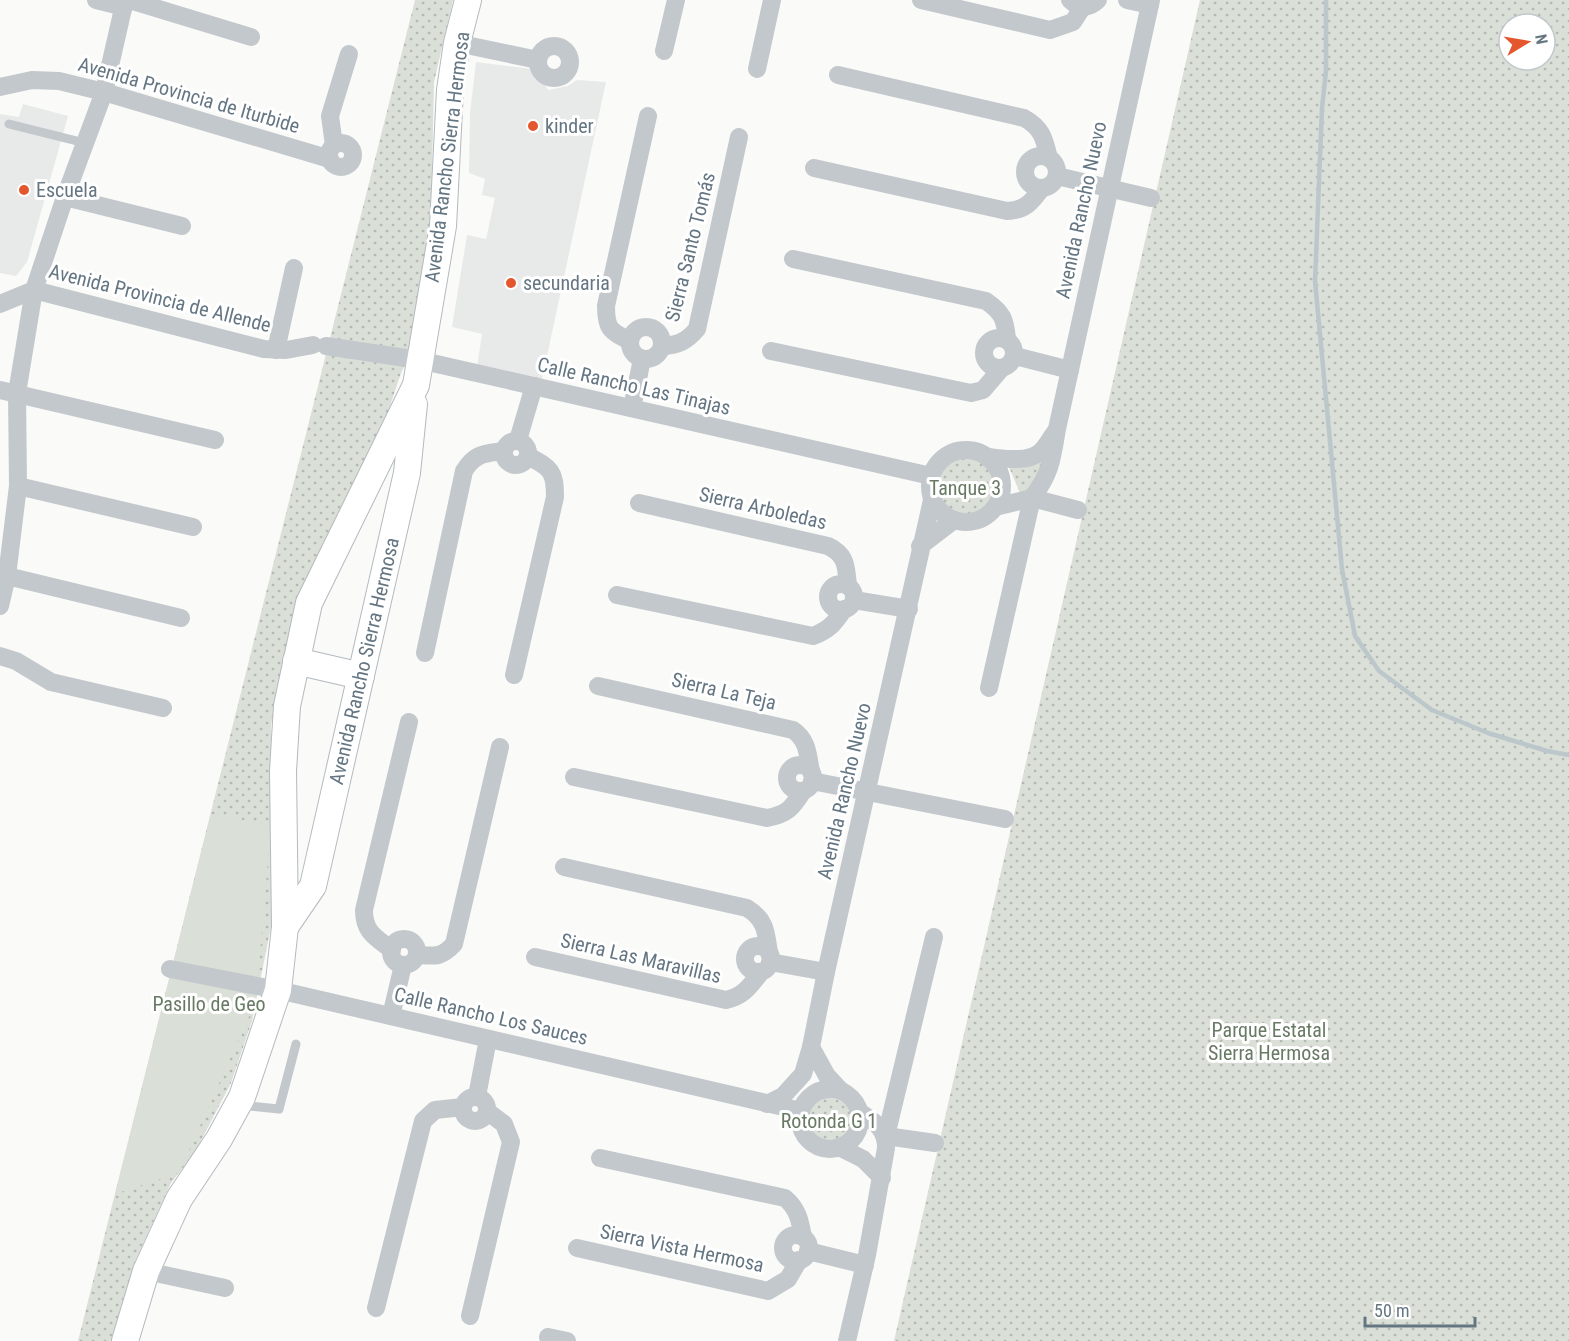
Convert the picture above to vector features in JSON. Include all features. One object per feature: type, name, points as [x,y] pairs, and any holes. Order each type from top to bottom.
[{"type":"street","points":[[96,0],[126,2],[251,37]]},
{"type":"street","name":"Avenida Rancho Sierra Hermosa","points":[[285,927],[313,886],[407,473],[419,360],[442,226],[450,90],[457,43],[468,0]]},
{"type":"street","points":[[664,51],[676,0]]},
{"type":"street","points":[[757,69],[772,0]]},
{"type":"street","points":[[921,0],[1050,30],[1073,22],[1083,3]]},
{"type":"street","points":[[1127,0],[1150,3]]},
{"type":"street","points":[[0,606],[18,486],[9,391],[34,290],[104,92],[126,2]]},
{"type":"street","name":"Avenida Rancho Nuevo","points":[[989,688],[1032,498],[1044,482],[1051,464],[1150,3]]},
{"type":"street","points":[[457,43],[538,60]]},
{"type":"street","name":"Avenida Provincia de Iturbide","points":[[0,87],[32,80],[59,81],[332,152],[330,116],[349,54]]},
{"type":"street","points":[[838,75],[1024,117],[1036,125],[1044,138],[1049,158],[1056,169],[1054,182],[1048,187],[1041,189],[1034,187],[1025,176],[1025,168],[1035,157],[1049,158]]},
{"type":"street","points":[[632,408],[642,359],[632,352],[630,341],[613,333],[606,323],[606,306],[648,116]]},
{"type":"street","name":"Sierra Santo Tomás","points":[[662,346],[675,345],[688,340],[697,329],[740,137]]},
{"type":"street","points":[[814,168],[1007,211],[1020,210],[1031,203],[1041,189]]},
{"type":"street","points":[[1056,176],[1151,198]]},
{"type":"street","points":[[65,197],[182,226]]},
{"type":"street","points":[[771,351],[971,393],[983,390],[1001,369],[1010,365],[1011,348],[1006,324],[999,310],[986,301],[793,259]]},
{"type":"street","points":[[276,350],[294,268]]},
{"type":"street","name":"Avenida Provincia de Allende","points":[[0,304],[34,290],[264,349],[276,350],[319,345]]},
{"type":"street","name":"Sierra Santo Tomás","points":[[630,341],[633,333],[640,328],[648,327],[656,331],[661,338],[662,346],[658,354],[650,359],[642,359]]},
{"type":"street","points":[[1001,369],[992,367],[986,362],[984,354],[985,345],[991,339],[1000,337],[1011,348],[1070,370]]},
{"type":"street","name":"Calle Rancho Las Tinajas","points":[[319,345],[419,360],[931,476]]},
{"type":"street","name":"Avenida Rancho Sierra Hermosa","points":[[125,1341],[146,1271],[179,1199],[219,1139],[238,1104],[278,990],[285,927],[283,771],[287,706],[309,603],[416,385]]},
{"type":"street","points":[[510,446],[534,386]]},
{"type":"street","points":[[9,391],[215,440]]},
{"type":"street","points":[[987,457],[996,467],[1001,480],[1001,494],[995,507],[984,517],[969,522],[954,520],[941,512],[932,500],[931,476],[937,464],[947,454],[960,450],[974,451],[987,457],[1026,458],[1039,453],[1057,429]]},
{"type":"street","points":[[425,653],[464,471],[471,460],[480,454],[524,443],[528,449],[528,456],[549,467],[555,479],[555,497],[514,675]]},
{"type":"street","points":[[18,486],[193,527]]},
{"type":"street","points":[[995,507],[1032,498],[1078,510]]},
{"type":"street","name":"Avenida Rancho Nuevo","points":[[803,1074],[811,1047],[825,972],[932,500]]},
{"type":"street","name":"Sierra Arboledas","points":[[639,503],[828,546],[839,551],[845,563],[849,598]]},
{"type":"street","points":[[920,546],[954,520]]},
{"type":"street","points":[[5,568],[181,618]]},
{"type":"street","points":[[617,595],[813,636],[825,632],[833,625],[849,598],[909,609]]},
{"type":"street","points":[[0,656],[16,661],[51,682],[163,708]]},
{"type":"street","points":[[296,661],[361,676]]},
{"type":"street","name":"Sierra La Teja","points":[[598,686],[793,730],[801,735],[807,749],[809,781]]},
{"type":"street","points":[[391,1016],[416,946],[406,940],[398,941],[392,950],[371,934],[364,922],[364,910],[409,722]]},
{"type":"street","points":[[410,960],[438,956],[454,944],[500,747]]},
{"type":"street","points":[[574,777],[766,818],[779,816],[790,810],[809,781],[1005,819]]},
{"type":"street","points":[[564,867],[747,908],[759,915],[765,929],[767,962],[825,972]]},
{"type":"street","points":[[847,1341],[882,1178],[886,1136],[934,937]]},
{"type":"street","name":"Sierra Las Maravillas","points":[[536,957],[726,1000],[746,992],[767,962]]},
{"type":"street","name":"Calle Rancho Los Sauces","points":[[170,969],[278,990],[767,1104],[804,1105]]},
{"type":"street","points":[[470,1101],[488,1038]]},
{"type":"street","points":[[803,1074],[804,1105],[800,1121],[803,1132],[809,1140],[828,1149],[848,1142],[856,1133],[859,1123],[858,1111],[852,1099],[827,1076],[811,1047]]},
{"type":"street","points":[[767,1104],[783,1096],[803,1074]]},
{"type":"street","points":[[804,1105],[817,1092],[829,1089],[841,1091]]},
{"type":"street","points":[[376,1308],[423,1121],[435,1110],[483,1099],[487,1104],[488,1112],[504,1124],[511,1142],[470,1316]]},
{"type":"street","points":[[858,1111],[876,1124],[886,1136],[935,1143]]},
{"type":"street","points":[[838,1147],[863,1159],[882,1178]]},
{"type":"street","points":[[600,1158],[785,1198],[794,1205],[799,1216],[803,1249],[865,1265]]},
{"type":"street","name":"Sierra Vista Hermosa","points":[[577,1248],[768,1291],[788,1279],[803,1249]]},
{"type":"street","points":[[146,1271],[225,1288]]},
{"type":"street","points":[[548,1337],[567,1341]]},
{"type":"lane","points":[[9,124],[85,143]]},
{"type":"lane","points":[[238,1104],[279,1109],[296,1044]]},
{"type":"shaded area","name":"secundaria","points":[[476,62],[532,69],[548,90],[568,86],[577,80],[606,82],[542,379],[477,367],[482,334],[452,327],[467,235],[486,239],[495,198],[482,195],[485,179],[469,173],[470,113]]},
{"type":"shaded area","name":"Escuela","points":[[23,104],[68,116],[27,262],[16,276],[0,273],[0,114],[19,117]]},
{"type":"green space","name":"Pasillo de Geo","points":[[415,0],[453,0],[434,82],[431,215],[426,272],[413,349],[401,373],[386,418],[364,466],[340,509],[296,609],[271,725],[273,917],[252,1021],[231,1083],[195,1152],[171,1183],[136,1259],[115,1327],[113,1341],[78,1341]]},
{"type":"green space","name":"Parque Estatal Sierra Hermosa","points":[[1200,0],[1569,0],[1569,1341],[894,1341]]},
{"type":"green space","points":[[1051,444],[1041,480],[1026,494],[1020,493],[1009,467]]},
{"type":"green space","name":"Tanque 3","points":[[965,457],[977,459],[987,466],[994,476],[996,488],[994,500],[987,510],[977,517],[965,519],[953,517],[943,510],[936,500],[934,488],[936,476],[943,466],[953,459]]},
{"type":"green space","points":[[211,814],[271,825],[256,1001],[179,1173],[115,1194]]},
{"type":"green space","name":"Rotonda G 1","points":[[829,1098],[845,1105],[852,1121],[845,1137],[829,1144],[813,1137],[806,1121],[813,1105]]},
{"type":"waterway","points":[[1326,0],[1326,71],[1322,108],[1315,281],[1342,569],[1355,636],[1379,671],[1432,710],[1488,733],[1547,751],[1569,755]]},
{"type":"place","name":"kinder","points":[[533,126]]},
{"type":"place","name":"Escuela","points":[[24,190]]},
{"type":"place","name":"secundaria","points":[[511,283]]}]
